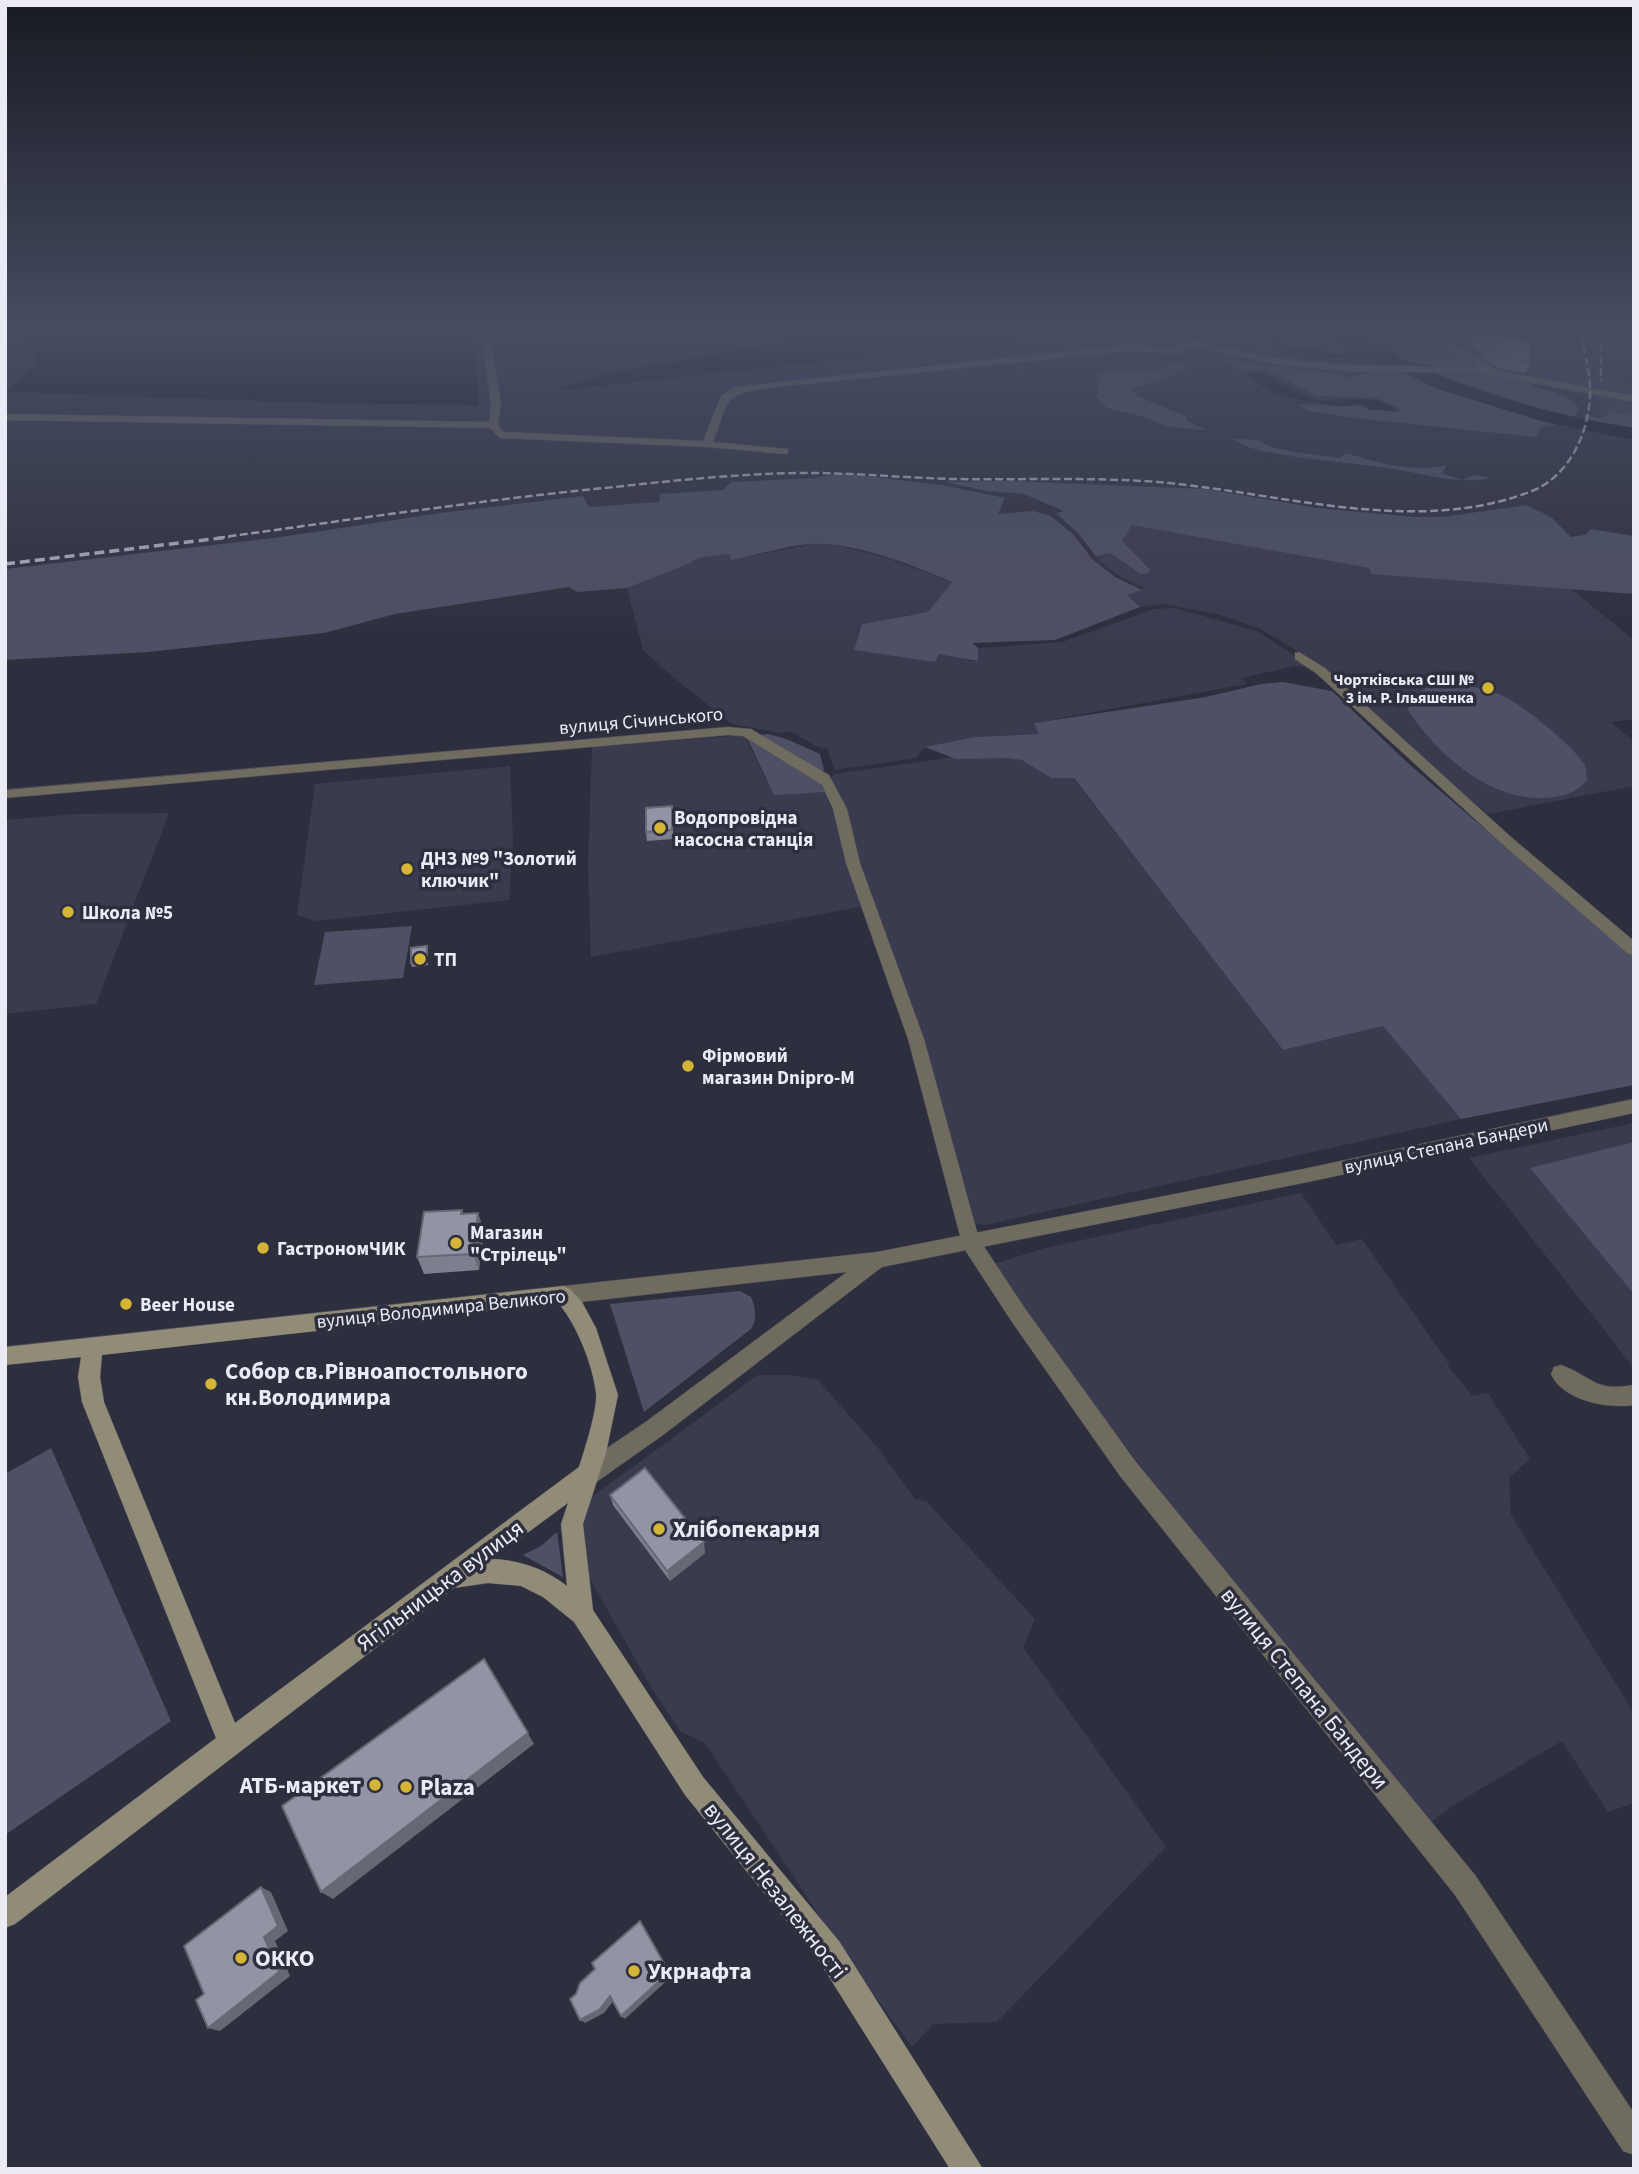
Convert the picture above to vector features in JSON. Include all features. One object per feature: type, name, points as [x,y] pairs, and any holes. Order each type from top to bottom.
[{"type":"main road","name":"вулиця Володимира Великого","points":[[5,1356],[563,1295]]},
{"type":"main road","name":"вулиця Незалежності","points":[[563,1295],[575,1308],[589,1334],[605,1383],[604,1416],[572,1524],[582,1614]]},
{"type":"main road","points":[[92,1346],[89,1377],[93,1402],[232,1744]]},
{"type":"main road","name":"Ягільницька вулиця","points":[[5,1914],[587,1475]]},
{"type":"main road","name":"вулиця Незалежності","points":[[449,1577],[479,1570],[509,1571],[537,1579],[561,1594],[582,1614],[694,1786],[829,1951],[968,2169]]},
{"type":"street","points":[[500,434],[707,444],[785,451]]},
{"type":"street","points":[[707,444],[711,434]]},
{"type":"street","points":[[1299,656],[1321,671],[1506,840],[1634,950]]},
{"type":"street","name":"вулиця Січинського","points":[[5,794],[710,732],[746,732],[824,778],[840,809],[853,863],[916,1039],[970,1241]]},
{"type":"street","name":"вулиця Степана Бандери","points":[[877,1260],[1634,1106]]},
{"type":"street","name":"вулиця Степана Бандери","points":[[970,1241],[1019,1316],[1128,1469],[1465,1885],[1634,2140]]},
{"type":"street","name":"вулиця Володимира Великого","points":[[563,1295],[877,1260]]},
{"type":"street","name":"Ягільницька вулиця","points":[[587,1475],[655,1428],[877,1260]]},
{"type":"street","points":[[1561,1374],[1588,1392],[1605,1399],[1634,1395]]},
{"type":"shaded area","points":[[1511,434],[1537,434],[1535,437]]},
{"type":"shaded area","points":[[1607,434],[1634,434],[1634,440]]},
{"type":"shaded area","points":[[1233,439],[1259,440],[1284,450],[1340,458],[1346,453],[1409,467],[1447,465],[1442,473],[1461,480],[1295,457],[1254,449]]},
{"type":"shaded area","points":[[842,473],[941,485],[1005,498],[998,514],[1033,511],[1051,516],[1074,535],[1092,559],[1115,577],[1142,590],[1127,595],[1140,607],[1055,640],[972,643],[978,648],[978,661],[939,654],[935,662],[854,650],[862,624],[928,612],[952,582],[878,554],[838,545],[818,544],[791,546],[731,560],[729,554],[698,558],[627,588],[577,592],[569,587],[395,614],[324,633],[148,652],[5,660],[5,569],[281,537],[441,513],[583,496],[589,507],[659,502],[660,494],[723,490],[731,482],[815,478]]},
{"type":"shaded area","points":[[1474,475],[1491,478],[1477,480],[1462,480]]},
{"type":"shaded area","points":[[1009,481],[1206,489],[1316,508],[1415,517],[1442,517],[1527,505],[1551,517],[1571,537],[1585,535],[1591,529],[1634,536],[1634,594],[1371,574],[1369,568],[1132,525],[1122,541],[1150,569],[1149,573],[1141,574],[1110,553],[1096,557],[1079,534],[1056,513],[1064,511],[1024,494],[987,491],[945,482]]},
{"type":"shaded area","name":"Чортківська СШІ № 3 ім. Р. Ільяшенка","points":[[1132,525],[1370,568],[1570,588],[1634,640],[1634,719],[1611,722],[1634,742],[1634,786],[1488,814],[1426,763],[1310,658],[1258,628],[1217,614],[1162,604],[1140,607],[1126,595],[1144,588],[1119,576],[1096,558],[1110,553],[1141,574],[1150,568],[1122,541]]},
{"type":"shaded area","points":[[814,544],[833,545],[883,557],[952,582],[928,612],[862,624],[938,654],[978,661],[978,648],[1062,642],[1154,609],[1174,608],[1257,631],[1313,668],[1295,666],[1241,678],[1247,684],[1034,723],[1040,734],[974,737],[925,747],[916,758],[835,770],[827,749],[816,746],[790,731],[782,733],[732,724],[672,676],[643,650],[627,588],[698,558],[729,554],[732,560]]},
{"type":"shaded area","points":[[1283,682],[1332,691],[1410,765],[1634,956],[1634,1085],[1461,1119],[1383,1026],[1283,1050],[1074,778],[1051,778],[1022,760],[956,759],[925,747],[974,737],[1039,734],[1034,723],[1206,697],[1261,684]]},
{"type":"shaded area","points":[[1449,684],[1490,691],[1523,708],[1578,756],[1585,766],[1587,780],[1578,789],[1563,796],[1523,797],[1484,783],[1466,771],[1434,743],[1408,710],[1411,697],[1426,688]]},
{"type":"shaded area","points":[[767,734],[820,754],[824,770],[820,772],[759,735]]},
{"type":"shaded area","points":[[744,735],[769,786],[825,792],[839,828],[843,854],[862,900],[860,907],[591,957],[588,866],[592,747]]},
{"type":"shaded area","points":[[747,738],[802,766],[820,782],[825,792],[774,795]]},
{"type":"shaded area","points":[[1047,744],[1283,1050],[1383,1026],[1461,1119],[985,1225],[976,1224],[891,950],[831,778],[834,774]]},
{"type":"shaded area","name":"ДНЗ №9 \"Золотий ключик\"","points":[[510,766],[513,838],[509,900],[316,921],[297,915],[315,784]]},
{"type":"shaded area","name":"Школа №5","points":[[169,813],[96,1004],[5,1014],[5,820],[75,814]]},
{"type":"shaded area","points":[[412,926],[403,978],[314,985],[325,932]]},
{"type":"shaded area","points":[[1634,1123],[1634,1368],[1469,1158]]},
{"type":"shaded area","points":[[1634,1142],[1634,1294],[1530,1168]]},
{"type":"shaded area","points":[[1301,1193],[1336,1245],[1362,1239],[1448,1366],[1472,1396],[1488,1393],[1530,1459],[1509,1478],[1511,1515],[1634,1713],[1634,1803],[1608,1812],[1562,1741],[1460,1801],[1427,1825],[1189,1529],[1047,1344],[994,1264],[1045,1248]]},
{"type":"shaded area","points":[[740,1291],[751,1297],[754,1305],[755,1317],[751,1329],[644,1412],[610,1304]]},
{"type":"shaded area","points":[[758,1375],[789,1375],[818,1380],[878,1448],[915,1499],[926,1501],[1035,1619],[1023,1647],[1166,1847],[997,2022],[933,2024],[912,2047],[848,1959],[705,1743],[681,1732],[652,1689],[590,1579],[581,1528],[592,1497]]},
{"type":"shaded area","points":[[51,1448],[171,1721],[5,1835],[5,1474]]},
{"type":"shaded area","points":[[557,1532],[563,1577],[523,1555],[541,1546]]},
{"type":"building","points":[[672,806],[672,830],[646,832],[646,808]]},
{"type":"building","name":"ТП","points":[[427,946],[426,961],[411,963],[411,948]]},
{"type":"building","points":[[462,1210],[461,1214],[478,1213],[473,1254],[417,1257],[424,1212]]},
{"type":"building","name":"Хлібопекарня","points":[[645,1468],[704,1542],[667,1571],[610,1495]]},
{"type":"building","name":"Plaza","points":[[484,1659],[528,1733],[321,1892],[282,1806]]},
{"type":"building","name":"ОККО","points":[[261,1887],[278,1926],[264,1937],[279,1972],[208,2028],[196,2000],[204,1994],[184,1946]]},
{"type":"building","name":"Укрнафта","points":[[640,1921],[669,1972],[621,2016],[610,1996],[599,2010],[580,2020],[570,1999],[576,1994],[580,1983],[595,1969],[592,1963]]},
{"type":"railway","points":[[217,538],[564,492],[712,477],[786,473],[954,479],[1132,480],[1203,487],[1346,508],[1441,510],[1488,504],[1546,484],[1568,461],[1582,434]]},
{"type":"railway","points":[[5,564],[229,537]]},
{"type":"place","name":"Чортківська СШІ № 3 ім. Р. Ільяшенка","points":[[1488,688]]},
{"type":"place","name":"Водопровідна насосна станція","points":[[660,828]]},
{"type":"place","name":"ДНЗ №9 \"Золотий ключик\"","points":[[407,869]]},
{"type":"place","name":"Школа №5","points":[[68,912]]},
{"type":"place","name":"ТП","points":[[420,959]]},
{"type":"place","name":"Фірмовий магазин Dnipro-M","points":[[688,1066]]},
{"type":"place","name":"Магазин \"Стрілець\"","points":[[456,1243]]},
{"type":"place","name":"ГастрономЧИК","points":[[263,1248]]},
{"type":"place","name":"Beer House","points":[[126,1304]]},
{"type":"place","name":"Собор св.Рівноапостольного кн.Володимира","points":[[211,1384]]},
{"type":"place","name":"Хлібопекарня","points":[[659,1529]]},
{"type":"place","name":"АТБ-маркет","points":[[375,1785]]},
{"type":"place","name":"Plaza","points":[[406,1787]]},
{"type":"place","name":"ОККО","points":[[241,1958]]},
{"type":"place","name":"Укрнафта","points":[[634,1971]]}]
